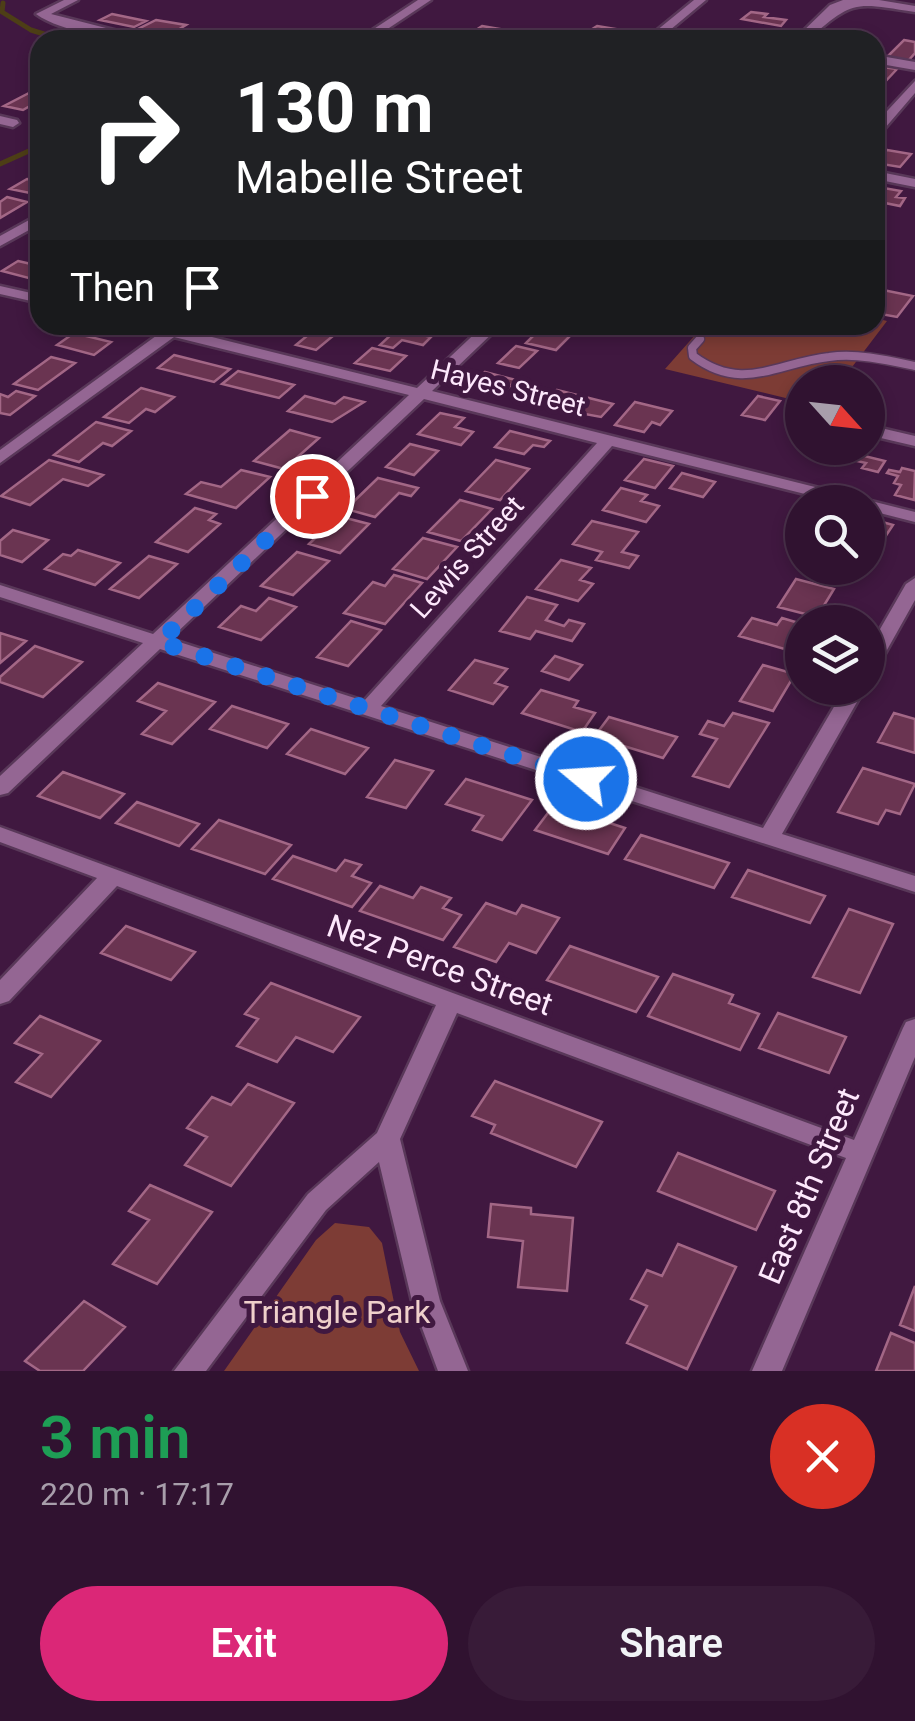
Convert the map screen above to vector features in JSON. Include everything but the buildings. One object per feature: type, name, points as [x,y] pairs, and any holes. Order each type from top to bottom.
[{"type":"street","points":[[73,0],[42,14],[59,22],[98,30]]},
{"type":"street","points":[[379,30],[426,0]]},
{"type":"street","points":[[664,30],[701,0]]},
{"type":"street","points":[[810,30],[834,7],[856,0],[915,9]]},
{"type":"street","points":[[885,61],[915,66]]},
{"type":"street","points":[[885,120],[915,85]]},
{"type":"street","points":[[885,177],[915,183]]},
{"type":"street","points":[[0,242],[30,224]]},
{"type":"street","points":[[0,290],[30,297]]},
{"type":"street","points":[[0,458],[167,335]]},
{"type":"street","name":"Hayes Street","points":[[202,335],[785,485]]},
{"type":"street","points":[[0,788],[483,335]]},
{"type":"street","points":[[885,434],[915,441]]},
{"type":"street","name":"Lewis Street","points":[[368,709],[607,442]]},
{"type":"street","points":[[885,509],[915,517]]},
{"type":"street","points":[[885,636],[915,584]]},
{"type":"street","points":[[0,591],[915,884]]},
{"type":"street","points":[[768,838],[845,705]]},
{"type":"street","name":"Nez Perce Street","points":[[0,834],[449,1004],[860,1153]]},
{"type":"street","points":[[0,994],[112,877]]},
{"type":"street","points":[[189,1371],[317,1202],[387,1139],[449,1004]]},
{"type":"street","name":"East 8th Street","points":[[767,1371],[915,1028]]},
{"type":"street","points":[[387,1139],[426,1301],[453,1371]]},
{"type":"lane","points":[[700,339],[692,348],[693,356],[703,366],[742,376],[842,356],[915,366]]},
{"type":"green space","points":[[695,335],[876,335],[854,365],[785,365],[785,398],[665,369]]},
{"type":"green space","name":"Triangle Park","points":[[335,1223],[369,1227],[382,1243],[400,1332],[419,1371],[224,1371],[316,1240]]},
{"type":"waterway","points":[[3,3],[2,12],[31,30]]},
{"type":"waterway","points":[[0,164],[30,150]]},
{"type":"route","points":[[312,496],[159,642],[586,779]]}]
